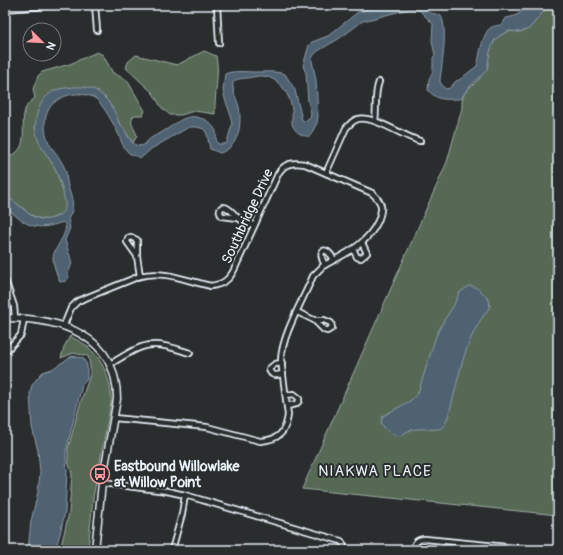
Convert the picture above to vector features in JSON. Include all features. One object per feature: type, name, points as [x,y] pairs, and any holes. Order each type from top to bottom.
[{"type":"street","points":[[5,9],[60,5]]},
{"type":"street","points":[[95,5],[97,30]]},
{"type":"street","points":[[217,5],[219,43]]},
{"type":"street","points":[[375,121],[377,110],[376,88],[379,82]]},
{"type":"street","points":[[326,173],[346,128],[350,123],[357,119],[371,119],[412,139],[420,141]]},
{"type":"street","name":"Southbridge Drive","points":[[64,325],[71,308],[78,301],[149,273],[171,275],[211,286],[223,283],[232,275],[275,179],[284,166],[296,162],[305,164],[372,194],[379,200],[381,213],[370,236],[353,249],[317,271],[313,276],[297,312],[281,351],[287,406],[287,424],[276,438],[268,441],[254,440],[207,427],[114,418]]},
{"type":"street","points":[[238,218],[254,226]]},
{"type":"street","points":[[353,249],[357,257],[364,257],[366,251],[362,243]]},
{"type":"street","points":[[325,265],[320,257],[321,252],[326,250],[330,252],[334,260]]},
{"type":"street","points":[[136,256],[140,276]]},
{"type":"street","points":[[5,280],[14,306],[15,318]]},
{"type":"street","points":[[297,312],[314,320]]},
{"type":"street","points":[[5,318],[24,318],[64,325],[79,332],[90,340],[98,347],[110,364],[117,387],[117,399],[102,483],[95,550]]},
{"type":"street","points":[[5,352],[20,334],[24,318]]},
{"type":"street","points":[[110,364],[141,347],[152,345],[190,352]]},
{"type":"street","points":[[282,362],[275,364],[269,369],[275,376],[283,374]]},
{"type":"street","points":[[286,395],[294,394],[299,398],[299,401],[296,404],[287,406]]},
{"type":"street","points":[[102,483],[167,490],[185,494],[341,541],[345,550]]},
{"type":"street","points":[[172,550],[182,514],[185,494]]},
{"type":"street","points":[[413,550],[416,541],[420,539],[538,550]]},
{"type":"green space","points":[[549,5],[558,5],[558,515],[302,489],[447,162],[465,93],[480,78],[491,48],[499,36],[511,31],[520,32]]},
{"type":"green space","points":[[204,51],[216,56],[217,77],[215,114],[194,111],[181,115],[170,115],[161,107],[153,93],[126,68],[128,62],[136,55],[177,65]]},
{"type":"green space","points":[[97,52],[103,55],[113,73],[127,80],[145,111],[143,115],[134,115],[132,118],[132,123],[137,136],[133,143],[119,123],[105,97],[56,90],[35,127],[39,142],[55,168],[66,205],[62,214],[48,220],[38,218],[27,213],[5,195],[5,155],[10,156],[14,154],[21,146],[23,140],[25,110],[35,98],[33,89],[38,76],[42,72],[70,64]]},
{"type":"green space","points":[[70,336],[87,346],[99,359],[106,373],[111,395],[111,403],[93,498],[88,550],[60,550],[69,513],[72,474],[68,461],[68,449],[80,404],[90,375],[88,356],[73,353],[61,358],[64,347]]},
{"type":"water","points":[[383,5],[423,5],[429,12],[441,16],[444,29],[444,38],[440,82],[445,89],[450,88],[456,81],[477,66],[482,44],[489,29],[502,25],[506,18],[515,16],[532,5],[549,5],[529,29],[520,32],[509,31],[499,36],[494,41],[490,52],[487,70],[467,89],[461,99],[439,98],[428,90],[429,79],[433,71],[433,58],[435,55],[432,41],[433,24],[419,10],[409,9],[363,21],[340,38],[318,51],[313,56],[312,61],[316,80],[318,116],[317,123],[310,136],[305,136],[297,132],[292,122],[291,103],[288,96],[280,84],[268,77],[261,76],[240,79],[233,82],[240,114],[238,134],[231,146],[220,153],[210,149],[207,134],[204,129],[189,127],[151,149],[141,158],[130,154],[122,144],[109,116],[96,99],[82,94],[75,94],[59,99],[48,111],[45,130],[49,143],[66,170],[68,186],[73,204],[68,219],[70,228],[65,240],[72,263],[68,274],[69,277],[66,281],[60,282],[53,260],[54,253],[64,234],[65,225],[63,222],[45,227],[38,227],[19,219],[5,207],[5,195],[28,213],[39,219],[51,219],[61,213],[64,209],[65,200],[59,178],[55,168],[42,149],[35,127],[36,116],[42,102],[54,91],[64,88],[82,87],[90,88],[99,92],[110,104],[119,123],[135,145],[144,145],[151,138],[181,120],[190,117],[205,119],[216,131],[216,139],[218,144],[225,144],[232,125],[223,90],[225,74],[232,72],[274,72],[285,74],[295,90],[302,120],[308,120],[311,113],[308,101],[306,73],[303,66],[309,45],[312,42],[328,36],[358,12]]},
{"type":"water","points":[[469,286],[476,287],[489,300],[490,307],[480,321],[467,348],[447,420],[441,428],[438,429],[413,430],[400,436],[391,433],[381,423],[383,416],[410,401],[418,393],[436,336],[454,305],[459,293]]},
{"type":"water","points":[[72,356],[83,358],[87,365],[87,379],[82,385],[66,451],[67,471],[65,512],[55,550],[28,550],[31,521],[38,492],[40,472],[38,451],[32,427],[30,393],[32,385],[43,372],[52,369]]},
{"type":"place","name":"Eastbound Willowlake at Willow Point","points":[[100,474]]},
{"type":"district","name":"NIAKWA PLACE","points":[[375,471]]}]
